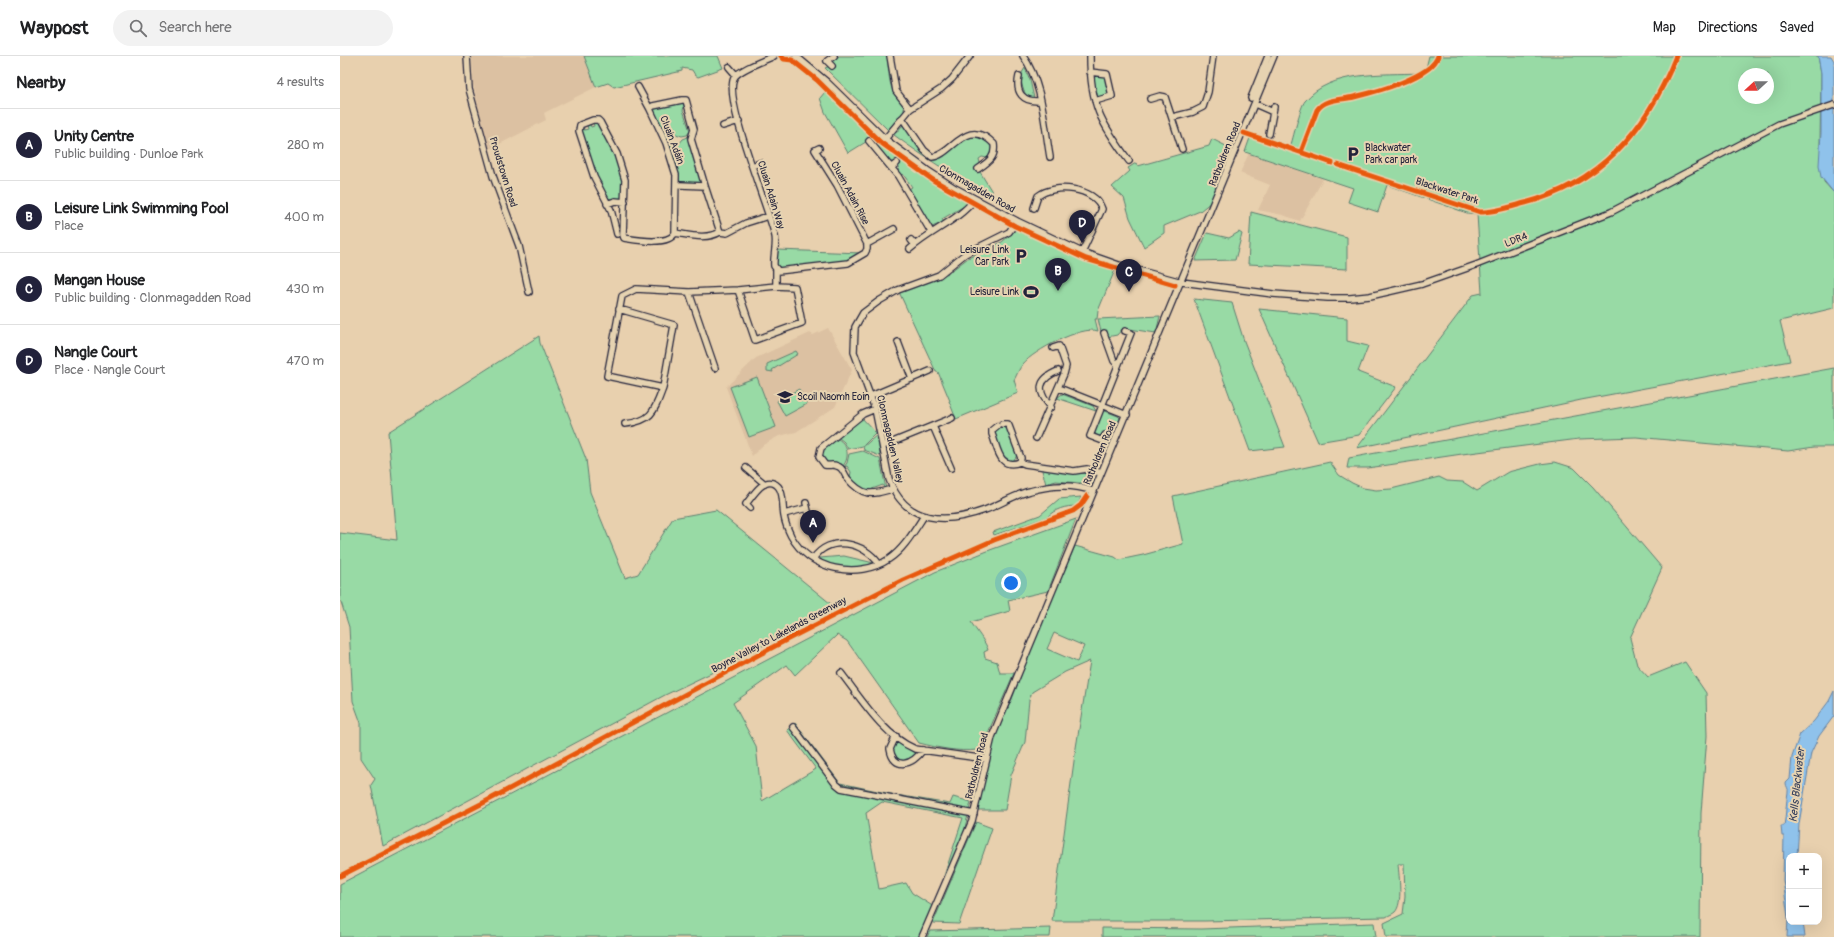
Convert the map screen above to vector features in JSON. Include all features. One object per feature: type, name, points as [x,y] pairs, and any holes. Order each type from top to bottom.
[{"type":"street","name":"Proudstown Road","points":[[467,56],[470,89],[493,176],[519,246],[529,292]]},
{"type":"street","points":[[729,67],[736,75],[774,56]]},
{"type":"street","name":"Clonmagadden Road","points":[[796,56],[827,82],[884,139],[927,170],[975,199],[1082,252],[1119,265],[1182,282]]},
{"type":"street","points":[[832,66],[827,61],[834,56]]},
{"type":"street","points":[[890,56],[896,91],[910,110]]},
{"type":"street","points":[[884,139],[910,110],[947,84],[970,56]]},
{"type":"street","points":[[1023,56],[1034,74],[1050,157]]},
{"type":"street","points":[[1090,56],[1090,72],[1095,101],[1102,122],[1128,161]]},
{"type":"street","points":[[1173,117],[1193,112],[1203,107],[1208,92],[1213,56]]},
{"type":"street","name":"Ratholdren Road","points":[[922,937],[974,814],[986,759],[995,730],[1100,473],[1127,415],[1255,104],[1268,56]]},
{"type":"street","name":"Ratholdren Road","points":[[1252,98],[1274,56]]},
{"type":"street","points":[[1090,72],[1107,74],[1112,96],[1095,101]]},
{"type":"street","name":"Cluain Adain Way","points":[[736,75],[733,81],[733,94],[739,121],[774,235],[776,286]]},
{"type":"street","points":[[1018,76],[1017,86],[1019,92],[1028,100],[1040,100]]},
{"type":"street","points":[[638,87],[650,109]]},
{"type":"street","points":[[1150,99],[1160,96],[1165,98],[1173,117],[1182,149]]},
{"type":"street","name":"Cluain Adáin","points":[[675,233],[676,176],[666,143],[650,109],[653,106],[686,100],[694,129],[691,139],[705,186]]},
{"type":"street","points":[[1255,104],[1273,109],[1269,134]]},
{"type":"street","name":"LDR4","points":[[1182,282],[1273,294],[1350,298],[1370,296],[1422,284],[1476,266],[1611,212],[1779,124],[1834,105]]},
{"type":"street","points":[[902,118],[924,150],[932,157],[940,154],[955,142],[966,136],[976,134],[989,139],[994,144],[994,155],[991,160],[978,169]]},
{"type":"street","points":[[617,234],[607,204],[594,177],[578,131],[580,125],[596,120],[600,122],[619,160],[625,180],[622,235],[624,238],[662,241],[673,236],[675,233],[707,236],[715,235],[720,232],[727,233],[746,223],[768,216]]},
{"type":"street","points":[[723,126],[739,121]]},
{"type":"street","points":[[869,141],[892,167],[931,232]]},
{"type":"street","name":"Cluain Adain Rise","points":[[819,148],[815,150],[837,185],[867,247]]},
{"type":"street","points":[[752,166],[760,163]]},
{"type":"street","points":[[892,167],[897,163]]},
{"type":"street","points":[[680,185],[705,186],[720,232]]},
{"type":"street","points":[[1034,208],[1038,196],[1048,190],[1072,189],[1082,191],[1097,200],[1102,209],[1082,252]]},
{"type":"street","points":[[912,245],[954,218],[975,199]]},
{"type":"street","points":[[607,204],[615,201],[625,202]]},
{"type":"street","name":"Clonmagadden Valley","points":[[1017,221],[1012,229],[965,254],[939,275],[889,295],[864,313],[855,326],[854,352],[875,408],[885,462],[892,489],[905,505],[924,516],[946,519],[986,510],[1017,495],[1042,488],[1071,486],[1093,491]]},
{"type":"street","points":[[776,269],[781,271],[845,263],[863,255],[867,247],[894,229]]},
{"type":"street","points":[[663,388],[607,376],[622,296],[636,289],[689,292],[738,290],[776,286],[795,287],[802,323],[755,340],[738,290]]},
{"type":"street","points":[[689,292],[715,368]]},
{"type":"street","points":[[619,309],[674,325],[663,388],[650,416],[638,423],[625,424]]},
{"type":"street","points":[[1105,435],[1103,441],[1090,436],[1131,333],[1125,331]]},
{"type":"street","points":[[1104,333],[1114,361],[1118,365]]},
{"type":"street","points":[[898,342],[912,379]]},
{"type":"street","points":[[1036,438],[1051,407],[1066,366],[1059,346],[1053,348]]},
{"type":"street","points":[[871,396],[930,371]]},
{"type":"street","points":[[1051,407],[1044,400],[1041,385],[1046,377],[1058,371]]},
{"type":"street","points":[[1058,388],[1127,415]]},
{"type":"street","points":[[875,408],[863,414],[819,451],[819,458],[824,465],[835,465],[842,469],[848,478],[866,493],[873,494],[892,489]]},
{"type":"street","points":[[883,446],[952,418]]},
{"type":"street","points":[[1020,462],[1021,458],[1008,424],[1000,425],[992,430],[992,434],[1002,460],[1006,463],[1020,462],[1074,471],[1090,469],[1100,473]]},
{"type":"street","points":[[934,426],[951,468]]},
{"type":"street","points":[[746,468],[764,484]]},
{"type":"street","points":[[750,508],[746,504],[764,484],[773,483],[778,486],[781,492],[784,514],[790,535],[795,543],[813,559],[828,566],[849,570],[866,569],[889,559],[900,550],[924,516]]},
{"type":"street","points":[[784,514],[807,505],[809,515]]},
{"type":"street","points":[[813,559],[823,548],[832,545],[849,544],[871,554],[879,564]]},
{"type":"street","points":[[841,674],[872,714],[907,745],[923,750],[986,759]]},
{"type":"street","points":[[793,728],[835,783],[841,788],[974,814]]},
{"type":"street","points":[[896,736],[890,749],[894,759],[899,762],[904,764],[912,761],[923,750]]},
{"type":"shaded area","points":[[472,56],[584,56],[596,87],[544,113],[546,120],[490,149],[473,84]]},
{"type":"shaded area","points":[[1249,153],[1323,179],[1300,221],[1283,215],[1258,210],[1270,185],[1240,173]]},
{"type":"shaded area","name":"Scoil Naomh Eoin","points":[[828,328],[852,370],[835,407],[796,432],[779,436],[763,445],[752,456],[726,387],[756,358],[810,333],[813,335]]},
{"type":"green space","points":[[584,56],[718,56],[723,68],[698,77],[692,70],[682,68],[682,71],[614,87],[608,83],[596,87]]},
{"type":"green space","points":[[839,56],[887,56],[891,86],[904,109],[904,111],[888,130],[825,68],[832,65],[832,61]]},
{"type":"green space","points":[[1429,56],[1818,56],[1821,73],[1820,144],[1824,182],[1834,193],[1834,308],[1780,321],[1790,361],[1581,400],[1357,448],[1473,295],[1482,293],[1477,214],[1467,213],[1387,185],[1378,212],[1348,202],[1353,188],[1245,152],[1251,135],[1290,148],[1303,104],[1316,91],[1329,84],[1358,76],[1419,73],[1426,68]]},
{"type":"green space","points":[[1025,68],[1030,80],[1034,98],[1027,96],[1023,87],[1020,76]]},
{"type":"green space","points":[[1096,75],[1106,75],[1109,94],[1107,96],[1096,98],[1094,77]]},
{"type":"green space","points":[[825,92],[886,149],[927,178],[968,202],[966,205],[942,219],[944,222],[932,227],[909,189],[912,187],[903,174],[900,175],[898,172],[899,165],[894,161],[889,161],[869,140],[848,153],[825,112],[820,98]]},
{"type":"green space","points":[[683,103],[683,110],[690,131],[687,135],[682,136],[676,134],[673,139],[667,140],[653,109]]},
{"type":"green space","points":[[593,122],[599,124],[613,151],[622,177],[623,198],[608,199],[600,185],[602,184],[594,173],[596,173],[594,165],[592,165],[581,128],[583,126],[584,130],[588,129],[587,125],[590,123],[591,127],[594,126]]},
{"type":"green space","points":[[903,125],[933,159],[943,155],[967,138],[977,137],[987,142],[990,145],[991,153],[987,158],[982,157],[979,159],[980,163],[977,167],[994,195],[991,198],[930,160],[894,135]]},
{"type":"green space","points":[[688,137],[701,182],[700,183],[680,182],[669,143],[673,142],[679,144],[683,139]]},
{"type":"green space","points":[[1212,139],[1234,150],[1211,202],[1200,211],[1164,226],[1164,233],[1144,247],[1130,218],[1124,198],[1112,187],[1130,171],[1128,168],[1136,163],[1138,166],[1209,146]]},
{"type":"green space","points":[[1251,212],[1347,237],[1347,269],[1248,264]]},
{"type":"green space","name":"Leisure Link","points":[[1018,228],[1083,258],[1115,270],[1098,311],[1097,319],[1095,319],[1098,331],[1091,330],[1070,335],[1047,346],[1028,359],[1019,370],[1014,380],[1018,393],[956,419],[938,372],[936,372],[899,292],[923,284],[945,273],[947,274],[968,258],[1002,242]]},
{"type":"green space","points":[[1239,232],[1242,234],[1235,260],[1195,261],[1207,233],[1229,238]]},
{"type":"green space","points":[[777,250],[862,253],[842,263],[780,269],[776,266]]},
{"type":"green space","points":[[1194,299],[1232,303],[1244,341],[1285,447],[1250,451]]},
{"type":"green space","points":[[1259,309],[1347,318],[1347,341],[1368,346],[1358,372],[1396,387],[1359,435],[1318,442]]},
{"type":"green space","points":[[1160,316],[1156,333],[1123,328],[1117,335],[1107,337],[1107,330],[1101,332],[1098,319]]},
{"type":"green space","points":[[539,336],[540,343],[586,459],[590,492],[625,578],[638,574],[673,518],[716,510],[836,608],[810,619],[728,665],[665,695],[383,846],[371,785],[375,779],[361,758],[361,723],[353,701],[349,627],[340,599],[340,533],[397,540],[388,432]]},
{"type":"green space","points":[[796,351],[798,354],[772,370],[773,372],[767,371],[767,364]]},
{"type":"green space","points":[[1834,368],[1834,447],[1814,447],[1788,451],[1636,437],[1579,439],[1368,468],[1347,468],[1349,458]]},
{"type":"green space","points":[[757,377],[776,427],[749,437],[730,387]]},
{"type":"green space","points":[[799,389],[807,404],[785,416],[777,401]]},
{"type":"green space","points":[[1062,394],[1093,406],[1096,411],[1057,398]]},
{"type":"green space","points":[[1105,411],[1120,418],[1108,446],[1105,445],[1108,436],[1102,434],[1098,437],[1094,432],[1101,412]]},
{"type":"green space","points":[[862,418],[875,432],[875,434],[863,446],[848,449],[844,442],[839,438]]},
{"type":"green space","points":[[999,427],[1008,429],[1017,453],[1016,458],[1010,461],[1003,458],[999,450],[994,434]]},
{"type":"green space","points":[[877,435],[880,456],[864,450],[863,447]]},
{"type":"green space","points":[[838,439],[844,444],[847,451],[847,459],[843,466],[839,463],[825,462],[823,458],[823,450]]},
{"type":"green space","points":[[863,451],[880,459],[886,489],[884,489],[883,485],[872,489],[873,493],[866,491],[850,478],[851,472],[847,466],[844,467],[847,463],[849,454]]},
{"type":"green space","points":[[1330,462],[1339,475],[1352,483],[1363,488],[1376,490],[1391,489],[1439,477],[1447,481],[1463,482],[1477,491],[1508,472],[1540,464],[1555,462],[1574,468],[1593,487],[1662,568],[1630,638],[1637,665],[1648,677],[1685,662],[1706,693],[1707,736],[1701,813],[1700,937],[1386,937],[1384,923],[1403,914],[1405,897],[1404,864],[1398,864],[1400,890],[1399,903],[1394,913],[1386,917],[1205,921],[1052,921],[1075,754],[1090,661],[1065,672],[1032,692],[1029,700],[1025,742],[1011,775],[1005,810],[978,810],[992,747],[999,726],[1012,699],[1039,628],[1075,546],[1115,557],[1119,560],[1183,544],[1173,496]],"holes":[[[1054,633],[1084,646],[1077,662],[1047,649]]]},
{"type":"green space","points":[[1041,467],[1094,475],[1092,484],[1056,481],[1046,484]]},
{"type":"green space","points":[[1081,497],[1077,506],[1060,508],[1047,517],[994,535],[993,532],[1040,515],[1059,499]]},
{"type":"green space","points":[[1076,519],[1048,591],[1008,600],[1010,611],[971,622],[987,647],[988,650],[984,652],[985,658],[997,662],[1000,673],[1014,673],[984,742],[978,750],[948,749],[919,743],[847,641],[837,635],[795,675],[787,665],[733,703],[756,746],[762,801],[816,769],[787,730],[795,723],[840,783],[896,795],[950,804],[953,797],[971,802],[964,832],[948,874],[943,879],[963,818],[882,802],[866,813],[879,889],[906,883],[912,893],[934,907],[919,937],[340,937],[340,884],[935,572],[990,550]]},
{"type":"green space","points":[[844,556],[874,563],[869,566],[857,568],[843,568],[826,563],[820,558]]},
{"type":"green space","points":[[897,741],[917,751],[916,755],[906,761],[897,759],[892,749]]},
{"type":"green space","points":[[976,822],[992,828],[959,924],[933,923]]},
{"type":"green space","points":[[1374,923],[1376,937],[1102,937],[1102,928],[1201,929]]},
{"type":"green space","points":[[1051,928],[1050,937],[927,937],[930,931]]},
{"type":"water","points":[[1818,56],[1831,56],[1834,61],[1834,193],[1821,177],[1819,165],[1821,133],[1821,73]]},
{"type":"water","name":"Kells Blackwater","points":[[1834,691],[1834,716],[1819,736],[1811,753],[1799,824],[1797,853],[1786,853],[1786,903],[1783,880],[1784,836],[1782,836],[1781,826],[1784,826],[1785,818],[1788,791],[1786,783],[1790,779],[1792,757],[1800,734],[1814,721],[1829,701]]},
{"type":"water","points":[[1788,925],[1803,925],[1805,937],[1787,937]]},
{"type":"cycle path","points":[[781,56],[784,59],[792,60],[817,80],[880,142],[933,180],[1015,226],[1086,259],[1175,285]]},
{"type":"cycle path","points":[[1301,152],[1317,110],[1324,103],[1363,95],[1402,82],[1425,71],[1434,64],[1438,56]]},
{"type":"cycle path","name":"Blackwater Park","points":[[1338,165],[1480,212],[1497,210],[1525,203],[1552,194],[1577,182],[1599,167],[1619,149],[1636,129],[1651,107],[1665,82],[1676,56]]},
{"type":"cycle path","points":[[1244,133],[1332,163]]},
{"type":"cycle path","name":"Boyne Valley to Lakelands Greenway","points":[[340,876],[483,803],[788,639],[903,580],[994,540],[1073,511],[1081,505],[1087,496]]},
{"type":"place","name":"Blackwater Park car park","points":[[1353,154]]},
{"type":"place","name":"Nangle Court","points":[[1082,243]]},
{"type":"place","name":"Leisure Link Car Park","points":[[1021,256]]},
{"type":"place","name":"Leisure Link Swimming Pool","points":[[1058,291]]},
{"type":"place","name":"Leisure Link","points":[[1031,292]]},
{"type":"place","name":"Mangan House","points":[[1129,292]]},
{"type":"place","name":"Scoil Naomh Eoin","points":[[785,397]]},
{"type":"place","name":"Unity Centre","points":[[813,543]]}]
